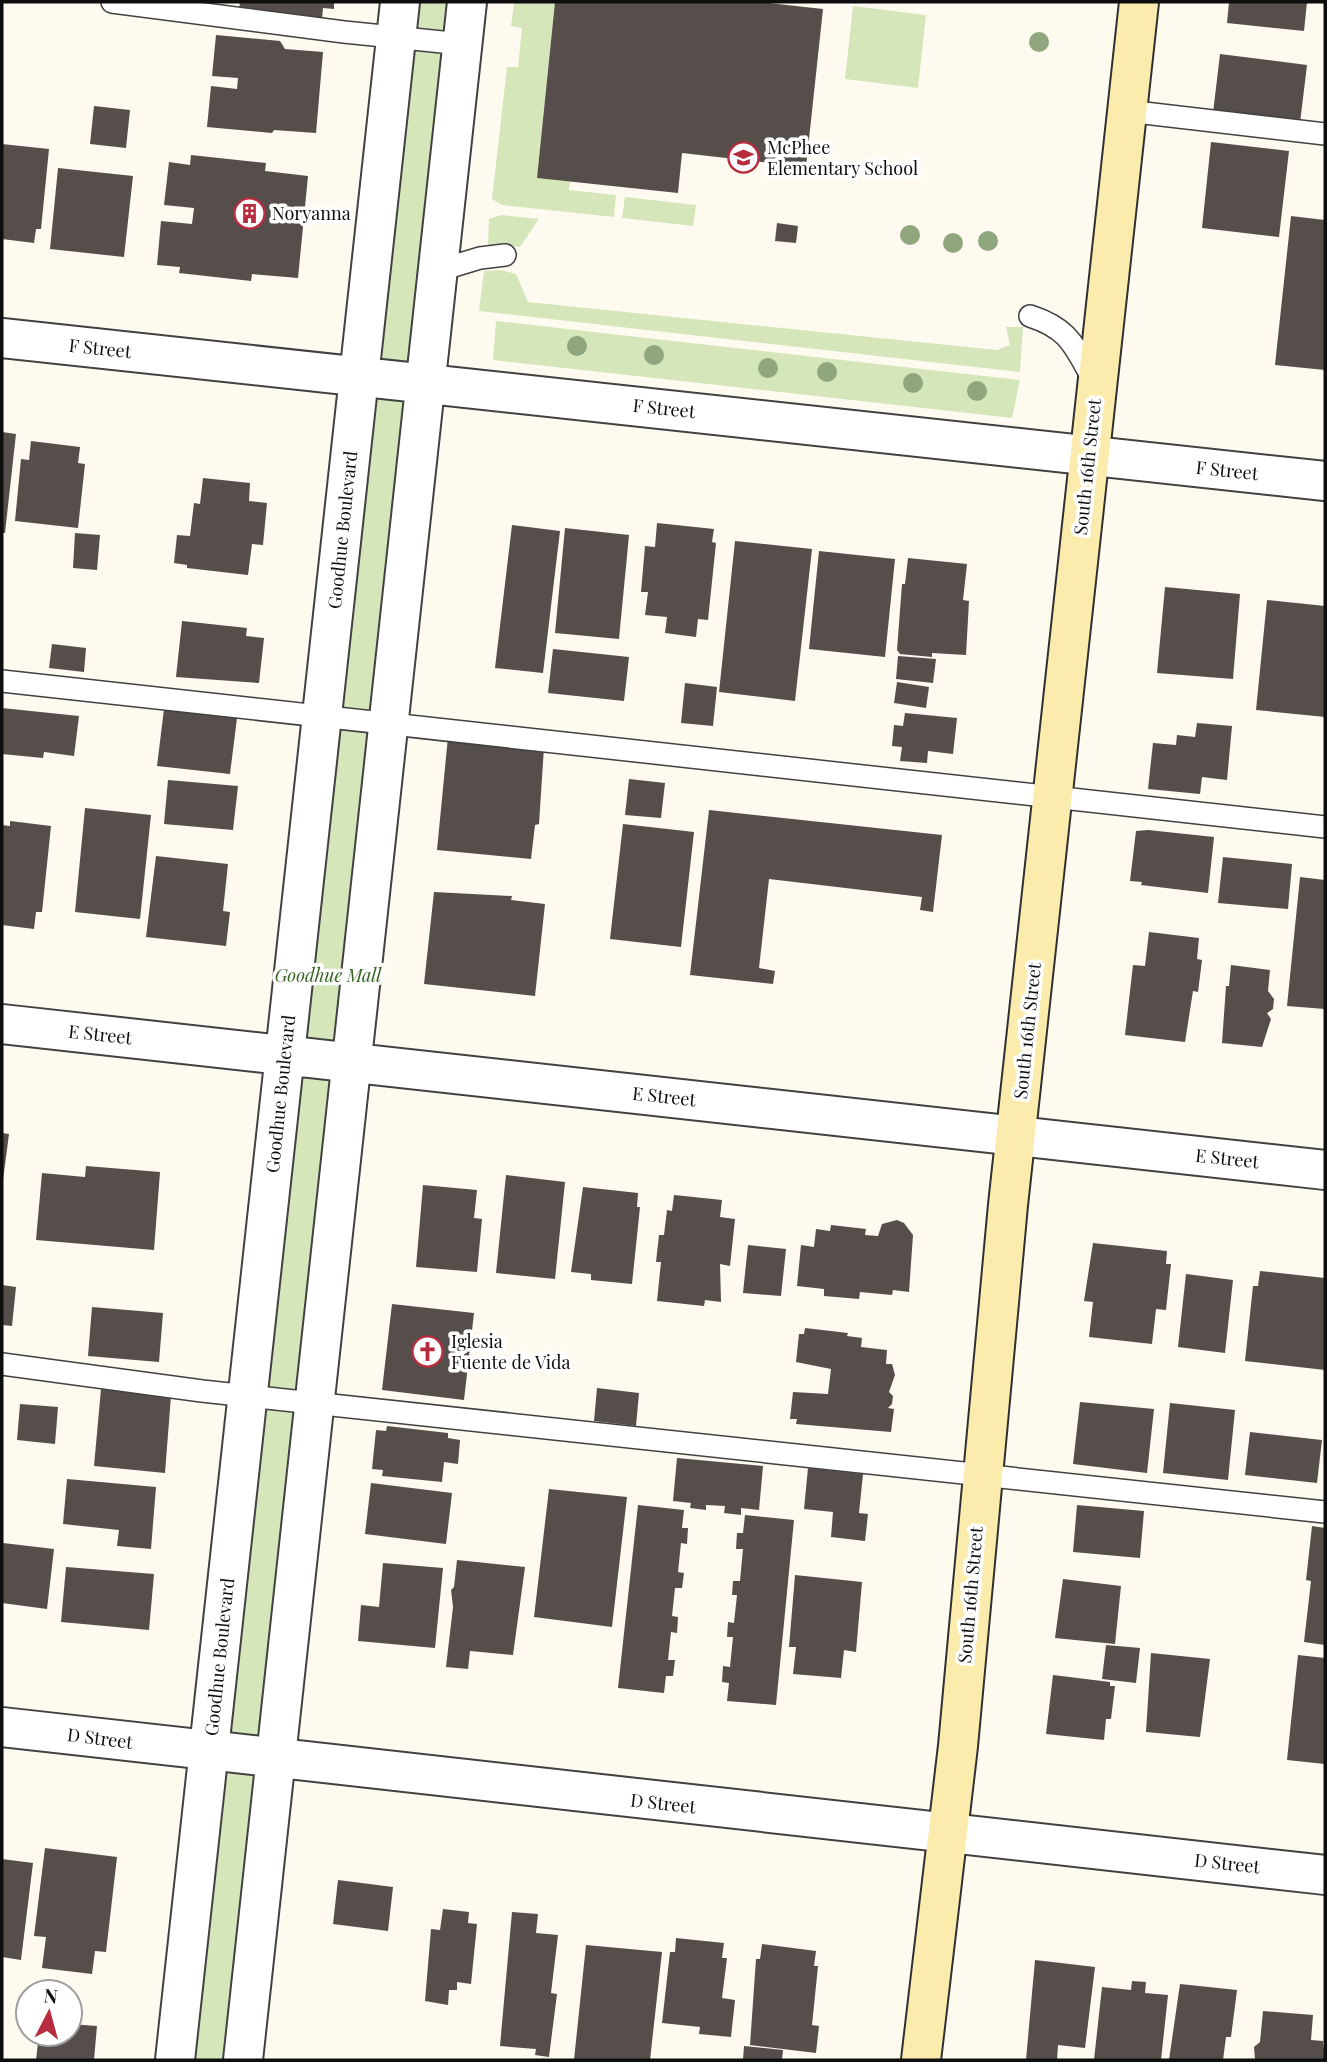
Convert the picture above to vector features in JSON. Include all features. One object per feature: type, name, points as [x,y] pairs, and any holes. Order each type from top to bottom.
[{"type":"main road","name":"South 16th Street","points":[[921,2060],[948,1835],[1017,1135],[1139,2]]},
{"type":"street","points":[[243,2060],[467,2]]},
{"type":"street","name":"Goodhue Boulevard","points":[[176,2060],[398,20]]},
{"type":"street","name":"F Street","points":[[2,338],[1325,481]]},
{"type":"street","name":"E Street","points":[[2,1024],[1325,1170]]},
{"type":"street","name":"D Street","points":[[2,1727],[275,1760],[1325,1875]]},
{"type":"lane","points":[[112,2],[398,20],[462,44]]},
{"type":"lane","points":[[1126,111],[1325,134]]},
{"type":"lane","points":[[437,271],[480,258],[505,255]]},
{"type":"lane","points":[[1030,316],[1051,323],[1069,335],[1097,386]]},
{"type":"lane","points":[[2,681],[1325,827]]},
{"type":"lane","points":[[2,1364],[247,1395],[1325,1512]]},
{"type":"green space","name":"Goodhue Mall","points":[[400,2],[467,2],[243,2060],[175,2060]]},
{"type":"green space","points":[[514,2],[555,2],[537,178],[570,181],[569,190],[616,195],[614,217],[502,205],[492,199],[507,67],[518,67],[522,28],[511,26]]},
{"type":"green space","points":[[853,6],[926,15],[918,88],[845,79]]},
{"type":"green space","points":[[625,197],[696,205],[693,226],[622,218]]},
{"type":"green space","points":[[501,215],[539,219],[520,247],[488,245],[489,219]]},
{"type":"green space","points":[[501,270],[516,274],[528,302],[997,350],[1010,345],[1006,327],[1023,327],[1020,372],[479,311],[484,271]]},
{"type":"green space","points":[[496,321],[1020,380],[1012,418],[493,360]]},
{"type":"building","points":[[240,2],[334,2],[334,9],[323,8],[322,20],[239,10]]},
{"type":"building","name":"McPhee Elementary School","points":[[555,2],[760,2],[823,9],[806,167],[682,153],[678,193],[537,178]]},
{"type":"building","points":[[1229,2],[1307,2],[1304,31],[1227,23]]},
{"type":"building","points":[[216,35],[280,41],[285,49],[323,52],[316,133],[274,130],[272,133],[207,127],[211,86],[237,89],[238,78],[212,76]]},
{"type":"building","points":[[1220,54],[1307,65],[1300,123],[1213,113]]},
{"type":"building","points":[[94,106],[130,110],[126,148],[90,144]]},
{"type":"building","points":[[1211,142],[1289,151],[1279,237],[1202,228]]},
{"type":"building","points":[[2,144],[49,149],[41,229],[36,229],[34,243],[2,239]]},
{"type":"building","name":"Noryanna","points":[[191,155],[266,163],[265,171],[308,176],[298,278],[252,274],[251,281],[179,273],[180,267],[157,265],[161,221],[192,224],[194,208],[164,205],[169,162],[190,165]]},
{"type":"building","points":[[58,168],[133,176],[124,257],[50,249]]},
{"type":"building","points":[[1291,216],[1325,220],[1325,370],[1275,365]]},
{"type":"building","points":[[777,223],[798,226],[796,243],[775,241]]},
{"type":"building","points":[[2,432],[16,434],[5,533],[2,533]]},
{"type":"building","points":[[31,441],[80,447],[78,463],[85,464],[78,528],[15,521],[21,459],[29,460]]},
{"type":"building","points":[[203,478],[250,483],[249,501],[267,503],[263,545],[252,544],[248,575],[187,568],[187,565],[174,563],[177,535],[190,536],[194,503],[200,504]]},
{"type":"building","points":[[657,523],[714,529],[712,542],[716,543],[708,620],[698,619],[696,637],[665,633],[667,617],[645,615],[648,592],[641,592],[645,546],[655,547]]},
{"type":"building","points":[[512,525],[560,531],[543,673],[495,668]]},
{"type":"building","points":[[565,528],[629,535],[619,639],[555,633]]},
{"type":"building","points":[[75,533],[100,535],[97,570],[73,568]]},
{"type":"building","points":[[735,541],[812,549],[795,701],[719,692]]},
{"type":"building","points":[[819,551],[895,559],[885,657],[809,649]]},
{"type":"building","points":[[908,558],[967,564],[963,600],[969,601],[966,655],[932,653],[932,657],[900,654],[897,650],[902,584],[905,584]]},
{"type":"building","points":[[1165,587],[1240,594],[1233,679],[1157,673]]},
{"type":"building","points":[[1267,600],[1325,606],[1325,717],[1256,710]]},
{"type":"building","points":[[182,621],[247,628],[246,636],[264,638],[259,683],[176,677]]},
{"type":"building","points":[[52,644],[86,648],[84,672],[49,668]]},
{"type":"building","points":[[553,649],[629,657],[624,701],[548,693]]},
{"type":"building","points":[[898,656],[936,659],[933,683],[896,679]]},
{"type":"building","points":[[897,682],[929,687],[926,708],[894,703]]},
{"type":"building","points":[[685,683],[717,687],[713,726],[681,723]]},
{"type":"building","points":[[2,708],[79,716],[74,756],[44,752],[43,758],[2,754]]},
{"type":"building","points":[[164,709],[237,718],[230,774],[157,766]]},
{"type":"building","points":[[905,713],[957,718],[953,754],[928,751],[927,763],[900,761],[902,747],[892,746],[894,725],[903,726]]},
{"type":"building","points":[[1197,723],[1232,726],[1227,780],[1202,777],[1200,794],[1148,789],[1153,743],[1176,745],[1177,735],[1195,737]]},
{"type":"building","points":[[448,737],[544,747],[539,824],[535,825],[531,859],[437,850]]},
{"type":"building","points":[[629,779],[665,783],[661,818],[625,815]]},
{"type":"building","points":[[168,780],[238,786],[233,830],[164,824]]},
{"type":"building","points":[[85,808],[151,815],[140,919],[75,912]]},
{"type":"building","points":[[709,810],[942,835],[933,912],[920,910],[922,897],[769,879],[759,968],[775,971],[773,984],[690,975]]},
{"type":"building","points":[[10,821],[51,826],[42,912],[36,912],[34,929],[2,925],[2,825],[10,826]]},
{"type":"building","points":[[623,824],[694,832],[681,947],[610,939]]},
{"type":"building","points":[[1136,831],[1214,837],[1208,893],[1141,885],[1142,882],[1130,881]]},
{"type":"building","points":[[156,856],[228,864],[223,911],[230,912],[226,946],[146,937]]},
{"type":"building","points":[[1223,857],[1292,864],[1288,909],[1218,903]]},
{"type":"building","points":[[1300,877],[1325,880],[1325,1009],[1287,1006]]},
{"type":"building","points":[[434,892],[512,896],[511,900],[545,904],[535,996],[424,984]]},
{"type":"building","points":[[1149,932],[1199,938],[1197,959],[1202,960],[1198,992],[1193,991],[1185,1042],[1125,1035],[1133,965],[1145,966]]},
{"type":"building","points":[[1231,965],[1270,970],[1268,991],[1274,999],[1273,1009],[1267,1013],[1271,1019],[1262,1047],[1222,1043],[1226,986],[1229,986]]},
{"type":"building","points":[[2,1133],[9,1134],[3,1180],[2,1180]]},
{"type":"building","points":[[86,1166],[160,1172],[154,1250],[36,1240],[42,1173],[85,1177]]},
{"type":"building","points":[[506,1175],[565,1182],[555,1279],[496,1273]]},
{"type":"building","points":[[423,1185],[477,1190],[474,1218],[482,1219],[477,1272],[416,1267]]},
{"type":"building","points":[[583,1187],[638,1193],[637,1207],[640,1207],[632,1284],[591,1280],[591,1274],[571,1272]]},
{"type":"building","points":[[674,1195],[722,1200],[720,1217],[735,1219],[730,1266],[720,1264],[721,1302],[705,1300],[704,1306],[657,1301],[661,1262],[656,1262],[659,1235],[664,1235],[667,1210],[672,1211]]},
{"type":"building","points":[[897,1220],[904,1223],[913,1235],[909,1292],[893,1290],[892,1295],[860,1292],[859,1299],[824,1296],[824,1289],[797,1286],[801,1245],[814,1247],[816,1229],[830,1231],[831,1225],[866,1229],[865,1235],[878,1236],[882,1224]]},
{"type":"building","points":[[1093,1243],[1167,1251],[1166,1264],[1171,1264],[1166,1310],[1156,1309],[1152,1344],[1089,1337],[1093,1302],[1084,1301]]},
{"type":"building","points":[[748,1245],[786,1249],[781,1296],[743,1293]]},
{"type":"building","points":[[1260,1271],[1325,1278],[1325,1370],[1245,1361],[1253,1286],[1258,1286]]},
{"type":"building","points":[[1186,1274],[1233,1280],[1225,1353],[1178,1347]]},
{"type":"building","points":[[2,1285],[16,1287],[12,1326],[2,1325]]},
{"type":"building","name":"Iglesia Fuente de Vida","points":[[392,1304],[474,1313],[464,1400],[382,1390]]},
{"type":"building","points":[[92,1307],[163,1313],[159,1362],[88,1356]]},
{"type":"building","points":[[805,1328],[848,1333],[847,1336],[862,1338],[861,1347],[887,1350],[886,1364],[892,1364],[895,1375],[889,1392],[893,1396],[892,1404],[888,1408],[894,1409],[891,1432],[796,1424],[797,1419],[790,1419],[793,1392],[828,1394],[831,1369],[796,1362],[799,1334],[804,1334]]},
{"type":"building","points":[[597,1388],[639,1393],[636,1426],[594,1421]]},
{"type":"building","points":[[101,1389],[171,1396],[165,1473],[94,1466]]},
{"type":"building","points":[[1080,1402],[1154,1409],[1147,1473],[1073,1464]]},
{"type":"building","points":[[1170,1403],[1235,1410],[1228,1480],[1163,1473]]},
{"type":"building","points":[[20,1404],[58,1407],[55,1444],[17,1440]]},
{"type":"building","points":[[387,1426],[448,1433],[448,1438],[460,1440],[458,1464],[444,1462],[442,1482],[382,1476],[383,1470],[372,1469],[376,1430],[386,1431]]},
{"type":"building","points":[[1250,1432],[1322,1440],[1317,1483],[1245,1475]]},
{"type":"building","points":[[677,1458],[763,1466],[759,1510],[741,1508],[741,1515],[724,1513],[725,1506],[706,1505],[706,1510],[690,1508],[691,1503],[673,1501]]},
{"type":"building","points":[[808,1468],[863,1474],[859,1513],[868,1514],[865,1541],[831,1537],[833,1512],[804,1509]]},
{"type":"building","points":[[67,1479],[156,1487],[151,1549],[117,1546],[119,1530],[63,1524]]},
{"type":"building","points":[[371,1483],[452,1493],[446,1544],[365,1534]]},
{"type":"building","points":[[549,1489],[627,1497],[612,1627],[534,1617]]},
{"type":"building","points":[[638,1505],[684,1510],[682,1528],[688,1528],[687,1544],[681,1543],[678,1572],[684,1573],[682,1588],[675,1588],[672,1616],[678,1617],[677,1633],[671,1632],[668,1660],[675,1660],[673,1676],[666,1676],[664,1693],[618,1688]]},
{"type":"building","points":[[1077,1505],[1144,1511],[1140,1558],[1073,1552]]},
{"type":"building","points":[[745,1515],[794,1520],[776,1705],[727,1701],[729,1683],[722,1682],[723,1666],[730,1667],[733,1637],[727,1637],[728,1622],[734,1623],[737,1595],[732,1595],[733,1581],[740,1581],[743,1549],[736,1549],[737,1533],[743,1533]]},
{"type":"building","points":[[1312,1526],[1325,1528],[1325,1645],[1304,1642],[1311,1581],[1306,1580]]},
{"type":"building","points":[[3,1543],[54,1549],[47,1609],[2,1603]]},
{"type":"building","points":[[457,1560],[525,1567],[513,1655],[470,1651],[468,1669],[446,1667],[453,1607],[451,1590],[454,1587]]},
{"type":"building","points":[[383,1563],[443,1568],[435,1648],[358,1641],[361,1605],[379,1607]]},
{"type":"building","points":[[66,1567],[154,1574],[149,1630],[61,1622]]},
{"type":"building","points":[[795,1575],[862,1582],[856,1652],[844,1650],[841,1678],[793,1674],[796,1647],[789,1647]]},
{"type":"building","points":[[1063,1579],[1121,1586],[1115,1644],[1055,1638]]},
{"type":"building","points":[[1106,1645],[1140,1648],[1136,1683],[1102,1679]]},
{"type":"building","points":[[1151,1653],[1210,1659],[1200,1737],[1146,1732]]},
{"type":"building","points":[[1298,1655],[1325,1658],[1325,1764],[1287,1760]]},
{"type":"building","points":[[1053,1675],[1110,1682],[1110,1686],[1115,1686],[1111,1719],[1106,1719],[1104,1740],[1046,1734]]},
{"type":"building","points":[[45,1848],[117,1857],[106,1952],[95,1951],[92,1974],[42,1968],[46,1937],[34,1936]]},
{"type":"building","points":[[2,1859],[33,1863],[21,1960],[2,1957]]},
{"type":"building","points":[[338,1880],[393,1887],[388,1931],[333,1924]]},
{"type":"building","points":[[443,1909],[469,1912],[468,1923],[477,1924],[471,1984],[457,1982],[457,1990],[449,1990],[448,2005],[425,2001],[431,1929],[440,1930]]},
{"type":"building","points":[[512,1912],[538,1914],[536,1933],[558,1935],[551,1993],[557,1994],[549,2057],[535,2055],[536,2049],[500,2046]]},
{"type":"building","points":[[676,1938],[724,1943],[722,1958],[727,1958],[722,1998],[735,2000],[731,2037],[699,2034],[700,2027],[662,2023],[670,1952],[675,1952]]},
{"type":"building","points":[[762,1944],[816,1951],[814,1966],[818,1966],[812,2025],[819,2026],[816,2053],[750,2045],[756,1959],[760,1959]]},
{"type":"building","points":[[586,1945],[662,1952],[650,2060],[574,2060]]},
{"type":"building","points":[[1035,1960],[1095,1967],[1085,2048],[1058,2045],[1057,2060],[1026,2060]]},
{"type":"building","points":[[1132,1981],[1146,1982],[1145,1993],[1168,1995],[1161,2060],[1094,2060],[1102,1987],[1131,1990]]},
{"type":"building","points":[[1180,1984],[1237,1990],[1231,2037],[1226,2037],[1223,2060],[1169,2060]]},
{"type":"building","points":[[1263,2011],[1313,2015],[1311,2040],[1323,2041],[1325,2060],[1255,2060],[1254,2047],[1260,2042]]},
{"type":"building","points":[[84,2025],[97,2026],[94,2060],[36,2060],[37,2048],[84,2048]]},
{"type":"building","points":[[744,2046],[783,2050],[782,2060],[743,2060]]},
{"type":"place","name":"McPhee Elementary School","points":[[744,158]]},
{"type":"place","name":"Noryanna","points":[[249,214]]},
{"type":"place","name":"Iglesia Fuente de Vida","points":[[428,1352]]}]
